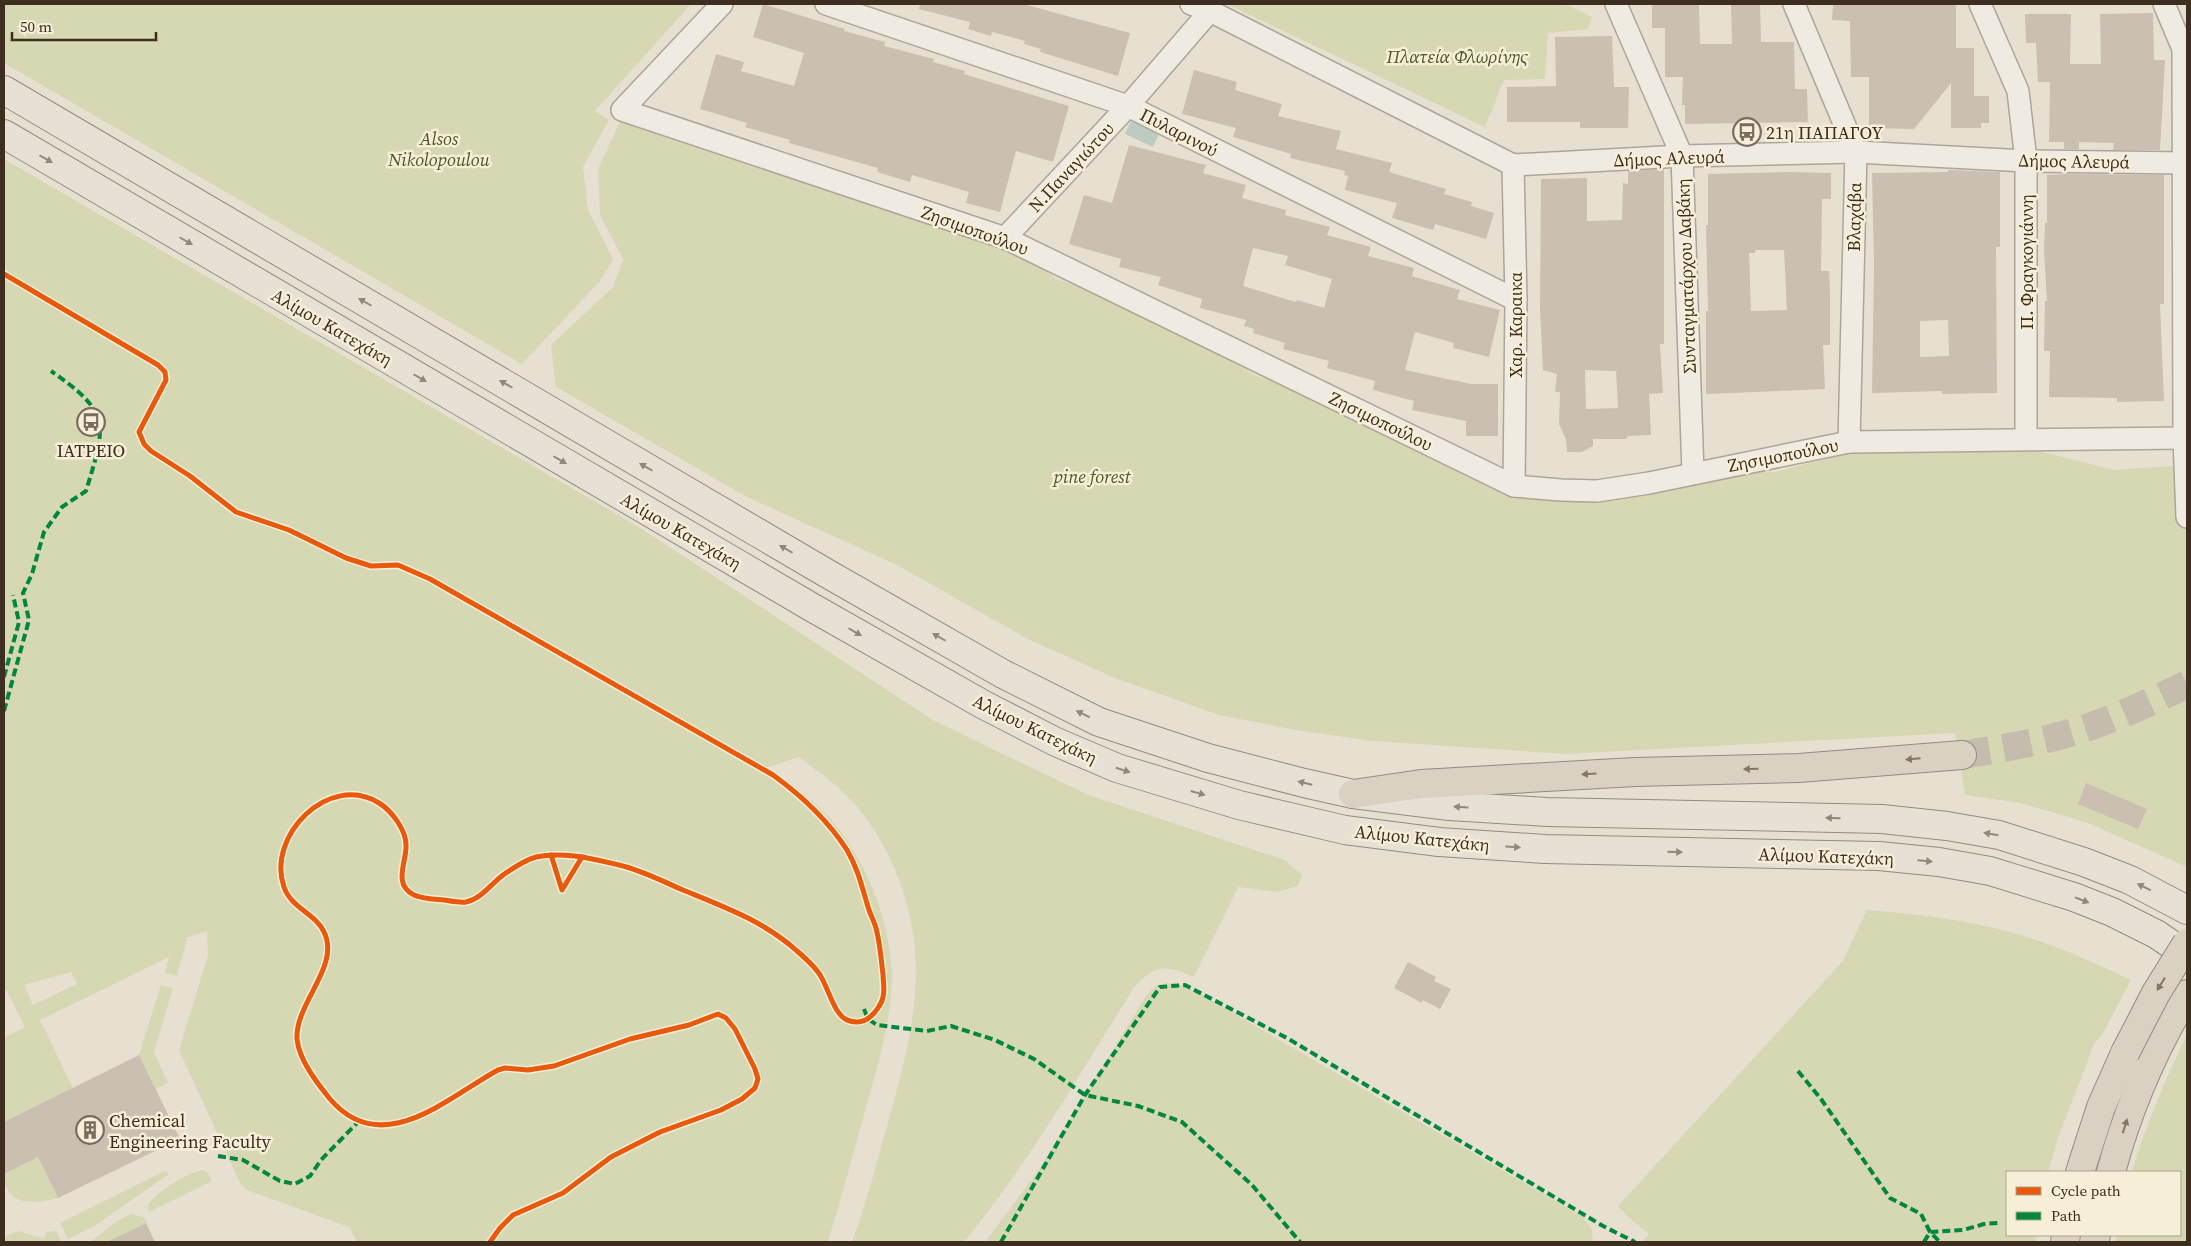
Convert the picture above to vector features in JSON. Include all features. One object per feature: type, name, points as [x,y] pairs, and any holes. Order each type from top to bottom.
[{"type":"highway","points":[[1353,794],[1421,784],[1634,772],[1799,768],[1962,755]]},
{"type":"highway","points":[[2080,1171],[2101,1107],[2125,1053],[2156,993],[2187,944]]},
{"type":"highway","points":[[2110,1171],[2130,1109],[2147,1067],[2187,994]]},
{"type":"main road","name":"Αλίμου Κατεχάκη","points":[[4,90],[819,569],[1010,677],[1099,722],[1208,758],[1353,794],[1491,809],[1882,819],[1947,826],[1999,835],[2084,862],[2130,880],[2187,910]]},
{"type":"main road","name":"Αλίμου Κατεχάκη","points":[[4,134],[821,612],[1001,714],[1056,742],[1116,768],[1239,805],[1344,830],[1439,842],[1545,849],[1880,856],[1938,862],[1990,871],[2074,897],[2112,912],[2156,934],[2187,954]]},
{"type":"street","name":"Ζησιμοπούλου","points":[[722,4],[622,110],[1005,238],[1514,486],[1597,491],[1649,483],[1849,442],[2184,438]]},
{"type":"street","name":"Πυλαρινού","points":[[826,4],[1128,106],[1516,300]]},
{"type":"street","name":"Συνταγματάρχου Δαβάκη","points":[[1616,4],[1682,156],[1693,473]]},
{"type":"street","name":"Βλαχάβα","points":[[1794,4],[1856,152],[1849,442]]},
{"type":"street","name":"Π. Φραγκογιάννη","points":[[1980,4],[2018,91],[2026,161],[2026,439]]},
{"type":"street","points":[[2164,4],[2183,49],[2185,163],[2184,438],[2187,517]]},
{"type":"street","name":"Ν.Παναγιώτου","points":[[1005,238],[1128,106],[1204,6]]},
{"type":"street","name":"Δήμος Αλευρά","points":[[1204,6],[1513,165],[1682,156],[1856,152],[2026,161],[2185,163]]},
{"type":"street","name":"Χαρ. Καραικα","points":[[1513,165],[1516,300],[1514,486]]},
{"type":"green space","name":"Alsos Nikolopoulou","points":[[4,4],[691,4],[595,111],[609,120],[583,167],[588,210],[613,259],[600,281],[522,364],[4,63]]},
{"type":"green space","name":"Πλατεία Φλωρίνης","points":[[1227,4],[1565,4],[1592,17],[1588,29],[1548,33],[1545,79],[1504,80],[1485,127]]},
{"type":"green space","name":"pine forest","points":[[625,111],[1007,239],[1056,279],[1169,318],[1252,374],[1380,421],[1483,471],[1595,491],[1692,473],[1775,472],[1848,453],[1994,440],[2114,470],[2187,465],[2187,867],[2088,823],[2021,803],[1965,795],[1955,733],[1565,754],[1372,741],[1296,730],[1219,715],[1115,678],[1030,640],[895,564],[747,497],[556,387],[551,345],[613,287],[623,259],[600,215],[598,169]]},
{"type":"green space","points":[[4,159],[642,529],[933,720],[1088,795],[1285,860],[1302,875],[1298,886],[1278,892],[1238,887],[1194,977],[1176,970],[1162,969],[1149,974],[1135,986],[1032,1149],[988,1212],[964,1242],[852,1242],[875,1170],[906,1051],[915,993],[915,950],[907,903],[899,880],[878,836],[843,792],[799,757],[766,768],[814,802],[841,832],[853,850],[864,870],[881,911],[890,954],[892,975],[887,1026],[883,1044],[828,1242],[357,1242],[349,1227],[247,1190],[240,1183],[179,1050],[208,955],[207,931],[186,938],[177,975],[165,973],[169,957],[40,1020],[73,1088],[4,1122],[4,1038],[25,1027],[7,991],[4,991]],"holes":[[[71,972],[77,984],[33,1005],[24,985]]]},
{"type":"green space","points":[[1867,910],[1939,918],[2026,936],[2131,980],[2102,1035],[2094,1044],[2058,1138],[2048,1171],[2006,1171],[2006,1236],[2036,1236],[2035,1242],[1641,1242],[1649,1234],[1618,1206],[1842,962]]},
{"type":"green space","points":[[1167,983],[1178,984],[1199,993],[1583,1217],[1592,1230],[1593,1242],[985,1242],[1038,1171],[1146,996],[1156,986]]},
{"type":"green space","points":[[161,985],[173,988],[154,1052],[168,1083],[156,1089],[139,1055]]},
{"type":"green space","points":[[2187,1035],[2187,1242],[2115,1242],[2117,1236],[2181,1236],[2181,1171],[2132,1171],[2156,1102]]},
{"type":"green space","points":[[38,1157],[58,1198],[31,1202],[15,1198],[9,1193],[5,1185],[4,1174]]},
{"type":"green space","points":[[204,1170],[212,1181],[149,1212],[148,1205],[165,1188],[190,1174]]},
{"type":"green space","points":[[165,1171],[169,1174],[96,1225],[68,1239],[60,1223]]},
{"type":"green space","points":[[131,1214],[143,1217],[148,1222],[107,1242],[91,1242],[116,1222]]},
{"type":"green space","points":[[19,1231],[41,1238],[46,1236],[46,1232],[56,1231],[62,1242],[4,1242],[5,1236]]},
{"type":"shaded area","points":[[1131,121],[1159,134],[1153,147],[1125,134]]},
{"type":"building","points":[[763,4],[845,29],[844,31],[885,42],[884,46],[934,59],[933,62],[965,71],[964,74],[1069,106],[1053,162],[1016,151],[1000,212],[966,203],[969,192],[912,175],[910,182],[877,172],[878,168],[789,143],[790,140],[745,127],[747,123],[700,109],[716,54],[744,62],[741,71],[794,86],[804,53],[753,37]]},
{"type":"building","points":[[920,4],[1023,4],[1130,33],[1118,76],[1040,52],[1041,49],[1024,44],[1025,41],[992,32],[991,36],[968,29],[970,22],[919,9]]},
{"type":"building","points":[[1652,4],[1699,4],[1700,44],[1732,44],[1731,4],[1760,4],[1761,42],[1794,42],[1795,89],[1807,89],[1808,122],[1685,124],[1685,105],[1682,105],[1683,77],[1665,77],[1665,28],[1652,28]]},
{"type":"building","points":[[1833,4],[1956,4],[1956,48],[1974,48],[1974,96],[1989,96],[1989,123],[1981,123],[1981,128],[1951,128],[1951,83],[1914,129],[1869,128],[1869,77],[1851,77],[1850,21],[1832,20]]},
{"type":"building","points":[[2153,13],[2154,60],[2165,60],[2160,150],[2113,150],[2114,143],[2079,142],[2079,149],[2064,149],[2064,142],[2049,142],[2050,82],[2038,82],[2036,43],[2026,43],[2025,14],[2071,14],[2070,64],[2101,64],[2100,14]]},
{"type":"building","points":[[1612,36],[1614,87],[1629,87],[1628,128],[1580,128],[1580,122],[1507,122],[1507,87],[1556,86],[1555,37]]},
{"type":"building","points":[[1194,70],[1237,82],[1235,90],[1282,104],[1278,116],[1341,131],[1336,149],[1392,163],[1389,172],[1446,189],[1444,194],[1472,202],[1471,206],[1494,213],[1486,239],[1435,224],[1433,230],[1392,218],[1397,203],[1345,190],[1348,176],[1344,175],[1345,171],[1290,158],[1291,154],[1233,137],[1236,128],[1182,114]]},
{"type":"building","points":[[1129,145],[1206,165],[1203,173],[1246,185],[1242,198],[1286,210],[1285,215],[1330,227],[1327,235],[1371,247],[1368,256],[1414,268],[1412,276],[1460,290],[1457,299],[1500,310],[1489,357],[1453,348],[1454,343],[1415,332],[1405,370],[1471,384],[1498,384],[1498,436],[1466,436],[1466,421],[1412,410],[1414,401],[1373,390],[1375,381],[1327,368],[1329,361],[1283,349],[1285,343],[1253,333],[1254,329],[1244,326],[1246,320],[1200,308],[1202,299],[1158,285],[1161,277],[1119,267],[1121,259],[1069,244],[1084,195],[1112,203]],"holes":[[[1253,248],[1288,256],[1285,265],[1332,279],[1324,308],[1297,300],[1296,302],[1243,286]]]},
{"type":"building","points":[[1664,169],[1664,344],[1660,344],[1663,393],[1649,394],[1651,435],[1628,436],[1626,439],[1593,439],[1593,446],[1582,452],[1567,452],[1566,439],[1559,424],[1560,392],[1555,392],[1557,374],[1543,370],[1540,309],[1541,179],[1587,178],[1587,221],[1622,220],[1623,183],[1628,184],[1628,171]],"holes":[[[1585,370],[1616,371],[1618,408],[1586,409]]]},
{"type":"building","points":[[1948,170],[2000,172],[2000,247],[1996,247],[1997,393],[1942,394],[1942,391],[1872,393],[1874,266],[1872,173],[1948,172]],"holes":[[[1948,320],[1949,356],[1920,357],[1920,321]]]},
{"type":"building","points":[[1831,173],[1831,199],[1822,199],[1821,271],[1829,271],[1830,293],[1830,345],[1823,345],[1825,389],[1706,394],[1706,311],[1708,311],[1706,225],[1708,225],[1708,174]],"holes":[[[1755,250],[1784,250],[1787,310],[1751,311],[1749,253],[1755,253]]]},
{"type":"building","points":[[2047,175],[2164,175],[2164,304],[2160,304],[2164,401],[2117,402],[2117,398],[2049,397],[2050,351],[2044,351],[2045,301],[2047,301],[2044,251],[2045,223],[2047,223]]},
{"type":"building","points":[[2086,783],[2147,809],[2138,829],[2078,804]]},
{"type":"building","points":[[1408,962],[1436,977],[1434,981],[1451,989],[1440,1009],[1423,1000],[1422,1003],[1394,988]]},
{"type":"building","name":"Chemical Engineering Faculty","points":[[139,1055],[180,1139],[58,1198],[38,1157],[4,1174],[4,1122]]},
{"type":"building","points":[[146,1223],[155,1242],[107,1242]]},
{"type":"tunnel","points":[[1962,755],[2026,744],[2073,732],[2127,712],[2187,684]]},
{"type":"marked path","points":[[4,711],[29,620],[23,593],[32,574],[44,532],[62,507],[86,491],[98,450],[99,422],[94,410],[85,398],[51,371]]},
{"type":"marked path","points":[[4,677],[19,622],[13,595]]},
{"type":"marked path","points":[[1001,1242],[1085,1095],[1160,987],[1185,985],[1287,1038],[1603,1226],[1635,1242]]},
{"type":"marked path","points":[[864,1009],[868,1019],[877,1025],[927,1031],[951,1026],[995,1040],[1034,1059],[1085,1095],[1138,1106],[1182,1122],[1252,1185],[1300,1242]]},
{"type":"marked path","points":[[1798,1071],[1821,1099],[1890,1198],[1921,1214],[1930,1232],[1940,1242]]},
{"type":"marked path","points":[[218,1156],[243,1160],[280,1181],[295,1184],[310,1176],[321,1160],[359,1121]]},
{"type":"marked path","points":[[1924,1242],[1930,1232],[1963,1230],[1984,1224],[1998,1223]]},
{"type":"cycle path","points":[[4,274],[158,365],[165,372],[166,380],[139,432],[144,444],[151,451],[190,476],[236,512],[289,530],[346,558],[371,566],[398,565],[430,579],[773,775],[794,791],[822,818],[851,857],[876,928],[884,988],[880,1005],[875,1012],[869,1018],[856,1022],[850,1021],[839,1014],[818,972],[784,940],[728,908],[643,873],[627,867],[588,858],[546,855],[532,858],[519,864],[503,875],[481,895],[466,902],[424,898],[414,895],[404,886],[402,880],[406,847],[404,834],[394,816],[379,803],[360,796],[341,796],[322,803],[306,814],[293,830],[284,848],[281,867],[284,887],[292,900],[320,925],[328,945],[327,958],[298,1025],[298,1047],[314,1079],[330,1099],[350,1116],[371,1124],[393,1124],[414,1118],[436,1108],[498,1070],[505,1068],[528,1070],[554,1066],[630,1039],[689,1025],[718,1014],[726,1018],[735,1029],[755,1069],[758,1079],[755,1088],[742,1099],[721,1110],[660,1132],[611,1157],[563,1193],[513,1215],[490,1242]]},
{"type":"cycle path","points":[[551,855],[562,890],[582,857]]},
{"type":"place","name":"21η ΠΑΠΑΓΟΥ","points":[[1747,132]]},
{"type":"place","name":"ΙΑΤΡΕΙΟ","points":[[91,422]]},
{"type":"place","name":"Chemical Engineering Faculty","points":[[90,1130]]}]
